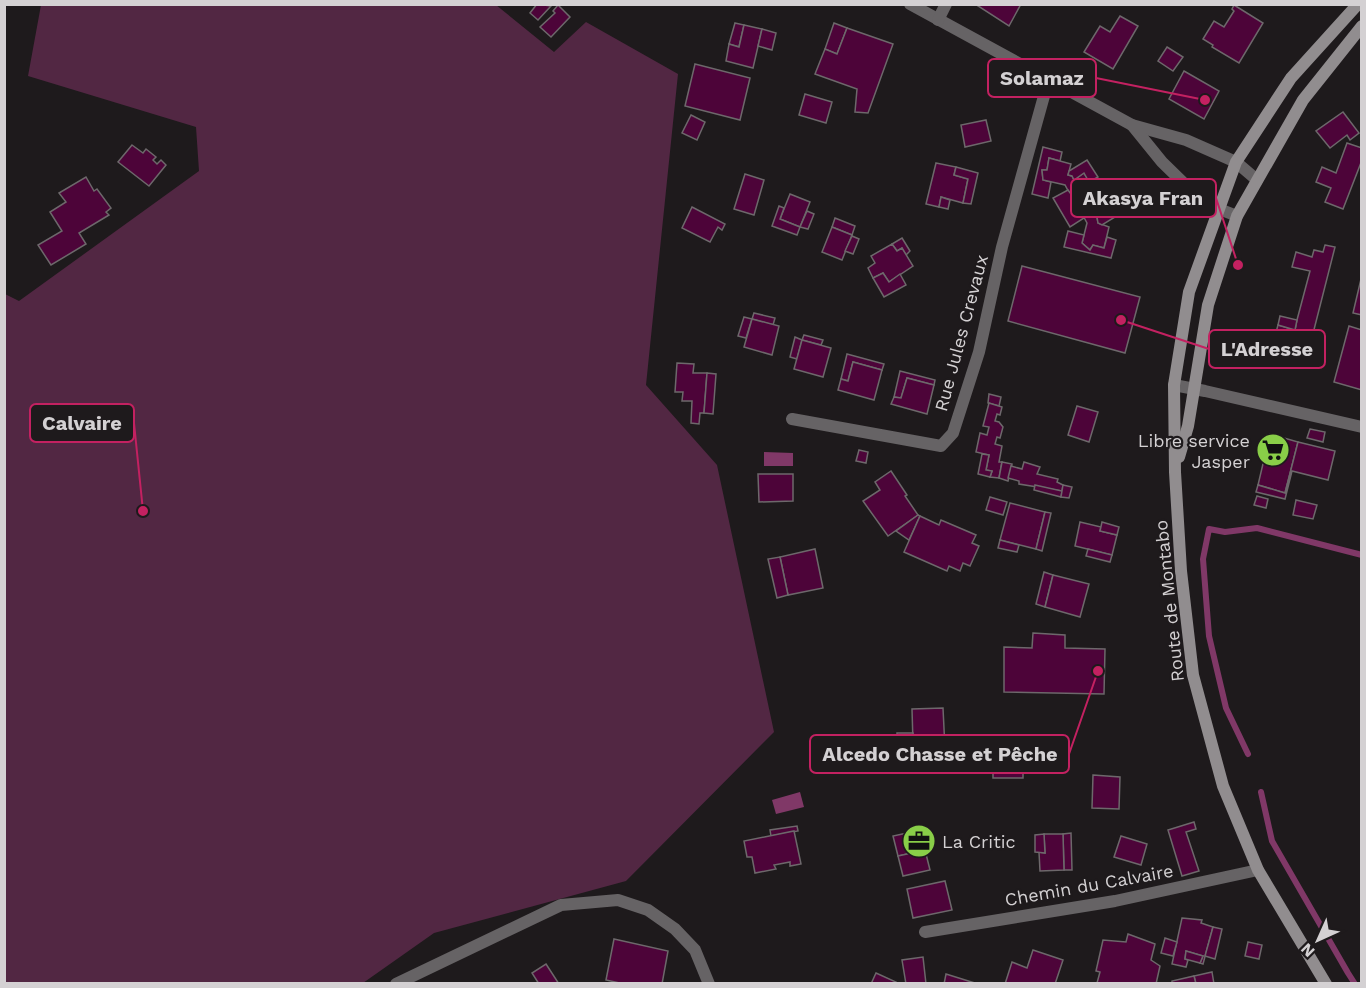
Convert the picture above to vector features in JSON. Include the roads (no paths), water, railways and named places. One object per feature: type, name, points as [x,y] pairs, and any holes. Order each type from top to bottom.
[{"type":"main road","name":"Route de Montabo","points":[[1324,983],[1258,870],[1223,786],[1193,675],[1181,571],[1173,385],[1189,292],[1236,162],[1291,78],[1358,4]]},
{"type":"main road","name":"Route de Montabo","points":[[1175,472],[1188,426],[1208,305],[1237,216],[1303,100],[1362,26]]},
{"type":"street","points":[[910,4],[1132,125],[1186,140],[1236,162],[1257,180]]},
{"type":"street","points":[[938,20],[946,4]]},
{"type":"street","name":"Rue Jules Crevaux","points":[[792,418],[941,446],[953,433],[979,352],[1002,247],[1044,96],[1052,81]]},
{"type":"street","points":[[1132,125],[1162,162],[1204,202],[1237,216]]},
{"type":"street","points":[[1173,385],[1362,427]]},
{"type":"street","name":"Chemin du Calvaire","points":[[925,932],[1115,901],[1258,870]]},
{"type":"street","points":[[396,984],[561,905],[618,900],[648,910],[675,929],[695,950],[709,984]]},
{"type":"waterway","points":[[1248,754],[1226,708],[1209,636],[1203,559],[1209,529],[1225,532],[1257,528],[1362,555]]},
{"type":"waterway","points":[[1261,792],[1272,841],[1355,984]]},
{"type":"place","name":"Solamaz","points":[[1205,100]]},
{"type":"place","name":"Akasya Fran","points":[[1238,265]]},
{"type":"place","name":"L'Adresse","points":[[1121,320]]},
{"type":"place","name":"Libre service Jasper","points":[[1273,450]]},
{"type":"place","name":"Calvaire","points":[[143,511]]},
{"type":"place","name":"Alcedo Chasse et Pêche","points":[[1098,671]]},
{"type":"place","name":"La Critic","points":[[919,841]]}]
